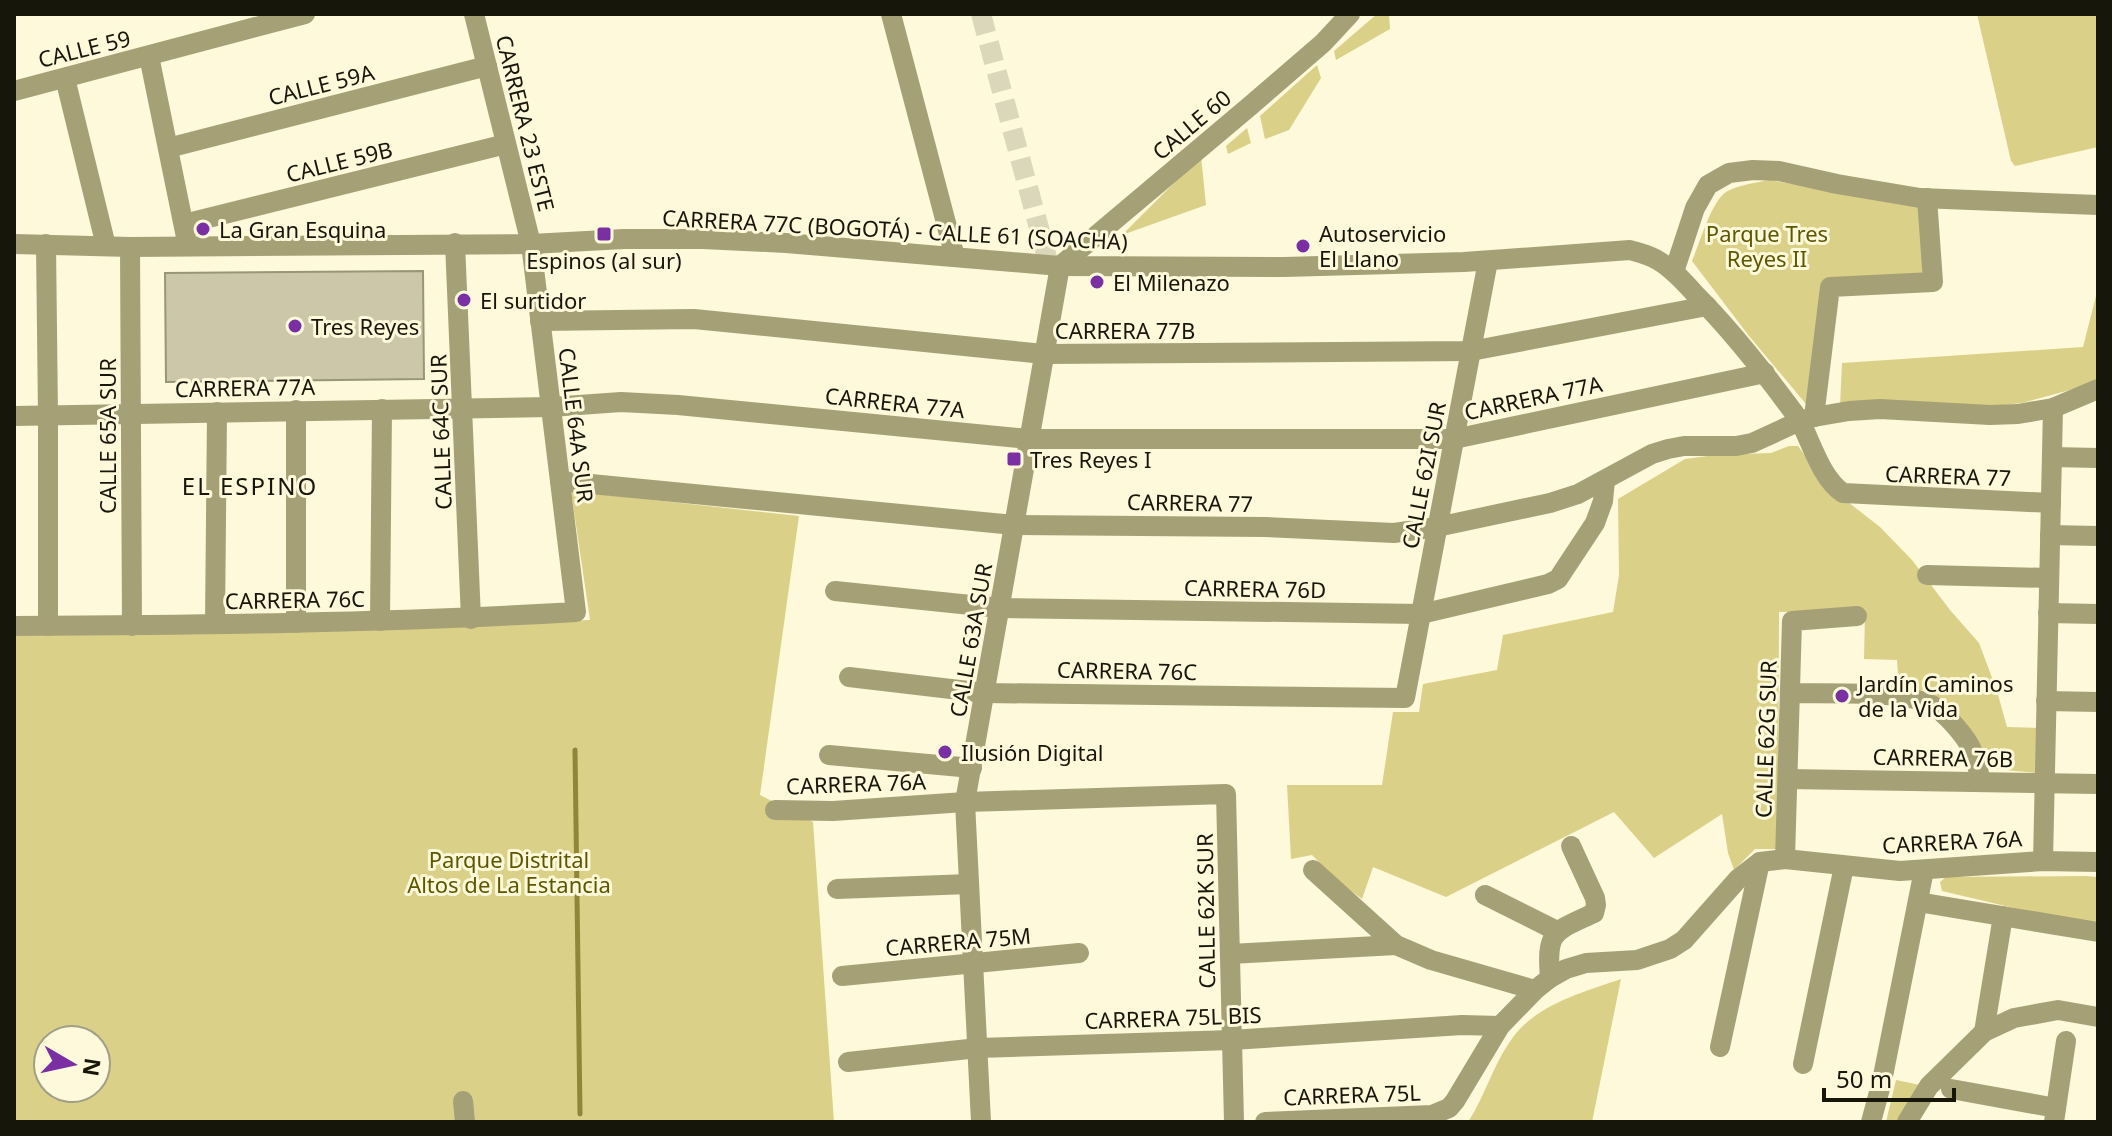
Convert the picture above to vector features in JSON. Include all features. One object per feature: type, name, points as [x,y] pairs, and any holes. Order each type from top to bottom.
[{"type":"street","name":"CALLE 59","points":[[14,91],[305,14]]},
{"type":"street","name":"CARRERA 23 ESTE","points":[[474,14],[531,244]]},
{"type":"street","points":[[891,14],[955,257]]},
{"type":"street","name":"CALLE 60","points":[[1060,266],[1323,43],[1350,14]]},
{"type":"street","points":[[149,56],[187,246]]},
{"type":"street","name":"CALLE 59A","points":[[168,148],[487,66]]},
{"type":"street","points":[[65,78],[106,246]]},
{"type":"street","name":"CALLE 59B","points":[[184,224],[506,144]]},
{"type":"street","points":[[1807,419],[1674,272],[1695,208],[1708,185],[1729,173],[1779,171],[1927,198],[2098,205]]},
{"type":"street","points":[[1807,419],[1830,287],[1933,282],[1927,198]]},
{"type":"street","name":"CARRERA 77C (BOGOTÁ) - CALLE 61 (SOACHA)","points":[[14,244],[130,247],[531,244],[703,239],[1060,266],[1284,267],[1488,261],[1630,250],[1658,260],[1674,272]]},
{"type":"street","name":"CALLE 64C SUR","points":[[455,243],[471,619]]},
{"type":"street","points":[[46,244],[48,626]]},
{"type":"street","name":"CALLE 64A SUR","points":[[531,244],[576,612]]},
{"type":"street","name":"CALLE 65A SUR","points":[[130,247],[132,626]]},
{"type":"street","name":"CALLE 62I SUR","points":[[1405,698],[1488,261]]},
{"type":"street","name":"CALLE 63A SUR","points":[[981,1122],[965,802],[1060,266]]},
{"type":"street","name":"CARRERA 77B","points":[[540,321],[694,319],[1044,354],[1471,351],[1707,306]]},
{"type":"street","name":"CARRERA 77A","points":[[14,416],[551,407],[621,402],[1029,439],[1454,439],[1765,373]]},
{"type":"street","name":"CARRERA 77","points":[[560,481],[1014,525],[1265,527],[1394,533],[1550,503],[1578,494],[1652,454],[1684,446],[1752,443],[1807,419],[1880,409],[1990,415],[2028,413],[2053,408],[2098,389]]},
{"type":"street","points":[[2043,861],[2053,408]]},
{"type":"street","points":[[380,621],[382,409]]},
{"type":"street","points":[[296,410],[296,623]]},
{"type":"street","points":[[215,624],[217,412]]},
{"type":"street","name":"CARRERA 77","points":[[1807,419],[1829,479],[1843,493],[2051,503]]},
{"type":"street","points":[[2052,457],[2098,458]]},
{"type":"street","name":"CARRERA 76D","points":[[835,591],[1000,608],[1421,614],[1558,579],[1595,523],[1603,501],[1605,480]]},
{"type":"street","points":[[2050,535],[2098,536]]},
{"type":"street","points":[[1927,575],[2049,578]]},
{"type":"street","name":"CARRERA 76C","points":[[14,626],[471,619],[576,612]]},
{"type":"street","points":[[2048,613],[2098,614]]},
{"type":"street","name":"CALLE 62G SUR","points":[[1785,859],[1792,621],[1857,616]]},
{"type":"street","name":"CARRERA 76C","points":[[849,677],[985,693],[1405,698]]},
{"type":"street","points":[[1790,693],[1894,696],[1933,706],[1969,745],[1981,782]]},
{"type":"street","points":[[2046,701],[2098,702]]},
{"type":"street","points":[[829,755],[972,768]]},
{"type":"street","name":"CARRERA 76B","points":[[1788,779],[2098,784]]},
{"type":"street","name":"CARRERA 76A","points":[[775,810],[833,811],[965,802],[1226,794]]},
{"type":"street","name":"CALLE 62K SUR","points":[[1226,794],[1234,1122]]},
{"type":"street","points":[[1542,984],[1551,943],[1557,931],[1594,913],[1596,905],[1571,846]]},
{"type":"street","name":"CARRERA 76A","points":[[1760,862],[1785,859],[1876,869],[1924,870],[2043,861],[2098,862]]},
{"type":"street","points":[[1500,1026],[1542,984],[1566,969],[1586,963],[1637,960],[1670,949],[1684,940],[1738,879],[1760,862]]},
{"type":"street","points":[[1720,1047],[1760,862]]},
{"type":"street","points":[[1803,1064],[1844,866]]},
{"type":"street","points":[[1313,870],[1396,945],[1431,960],[1542,984]]},
{"type":"street","points":[[1871,1122],[1924,870]]},
{"type":"street","points":[[837,889],[969,884]]},
{"type":"street","points":[[1485,895],[1557,931]]},
{"type":"street","points":[[1918,902],[2098,932]]},
{"type":"street","points":[[1984,1032],[2003,916]]},
{"type":"street","points":[[1230,954],[1396,945]]},
{"type":"street","name":"CARRERA 75M","points":[[842,976],[1079,953]]},
{"type":"street","points":[[1907,1122],[1929,1086],[1984,1032],[2014,1018],[2058,1010],[2098,1017]]},
{"type":"street","name":"CARRERA 75L BIS","points":[[848,1062],[978,1048],[1232,1040],[1462,1025],[1500,1026]]},
{"type":"street","name":"CARRERA 75L","points":[[1265,1122],[1412,1119],[1440,1112],[1455,1101],[1500,1026]]},
{"type":"street","points":[[1951,1089],[2055,1115],[2066,1041]]},
{"type":"green space","points":[[1377,14],[1389,14],[1390,29],[1336,60],[1334,51]]},
{"type":"green space","points":[[1977,14],[2098,14],[2098,147],[2015,166],[2011,161]]},
{"type":"green space","points":[[1317,65],[1321,78],[1289,130],[1265,139],[1260,116]]},
{"type":"green space","points":[[1247,128],[1251,143],[1228,154],[1226,146]]},
{"type":"green space","points":[[1201,156],[1206,205],[1122,235]]},
{"type":"green space","name":"Parque Tres Reyes II","points":[[1769,180],[1924,204],[1922,274],[1821,282],[1806,404],[1692,261],[1710,214],[1721,197],[1736,188]]},
{"type":"green space","points":[[2098,288],[2098,381],[2022,403],[1986,407],[1840,406],[1842,363],[2083,347]]},
{"type":"green space","points":[[1798,446],[1839,495],[1880,527],[1912,560],[1979,643],[2007,727],[2039,728],[2036,773],[1986,768],[1947,707],[1925,690],[1899,690],[1897,660],[1864,659],[1865,612],[1779,612],[1778,849],[1755,849],[1734,870],[1722,814],[1654,858],[1614,812],[1446,897],[1373,867],[1362,899],[1312,855],[1291,859],[1287,785],[1382,785],[1393,712],[1419,712],[1423,684],[1497,670],[1503,635],[1613,612],[1619,575],[1618,499],[1685,459],[1771,453]]},
{"type":"green space","name":"Parque Distrital Altos de La Estancia","points":[[571,491],[799,516],[760,795],[813,822],[834,1122],[14,1122],[14,636],[590,620]]},
{"type":"green space","points":[[1946,877],[2098,877],[2098,926],[1942,891],[1940,882]]},
{"type":"green space","points":[[1621,979],[1592,1122],[1468,1122],[1503,1053],[1519,1030],[1559,1002]]},
{"type":"green space","points":[[1896,1080],[1920,1085],[1897,1122],[1886,1122]]},
{"type":"building","name":"Tres Reyes","points":[[423,271],[424,379],[166,382],[165,273]]},
{"type":"waterway","points":[[575,750],[580,1114]]},
{"type":"tunnel","points":[[981,14],[1049,265]]},
{"type":"place","name":"La Gran Esquina","points":[[203,229]]},
{"type":"place","name":"Espinos (al sur)","points":[[604,234]]},
{"type":"place","name":"Autoservicio El Llano","points":[[1303,246]]},
{"type":"place","name":"El Milenazo","points":[[1097,282]]},
{"type":"place","name":"El surtidor","points":[[464,300]]},
{"type":"place","name":"Tres Reyes","points":[[295,326]]},
{"type":"place","name":"Tres Reyes I","points":[[1014,459]]},
{"type":"place","name":"Jardín Caminos de la Vida","points":[[1842,696]]},
{"type":"place","name":"Ilusión Digital","points":[[945,752]]},
{"type":"district","name":"EL ESPINO","points":[[250,485]]}]
